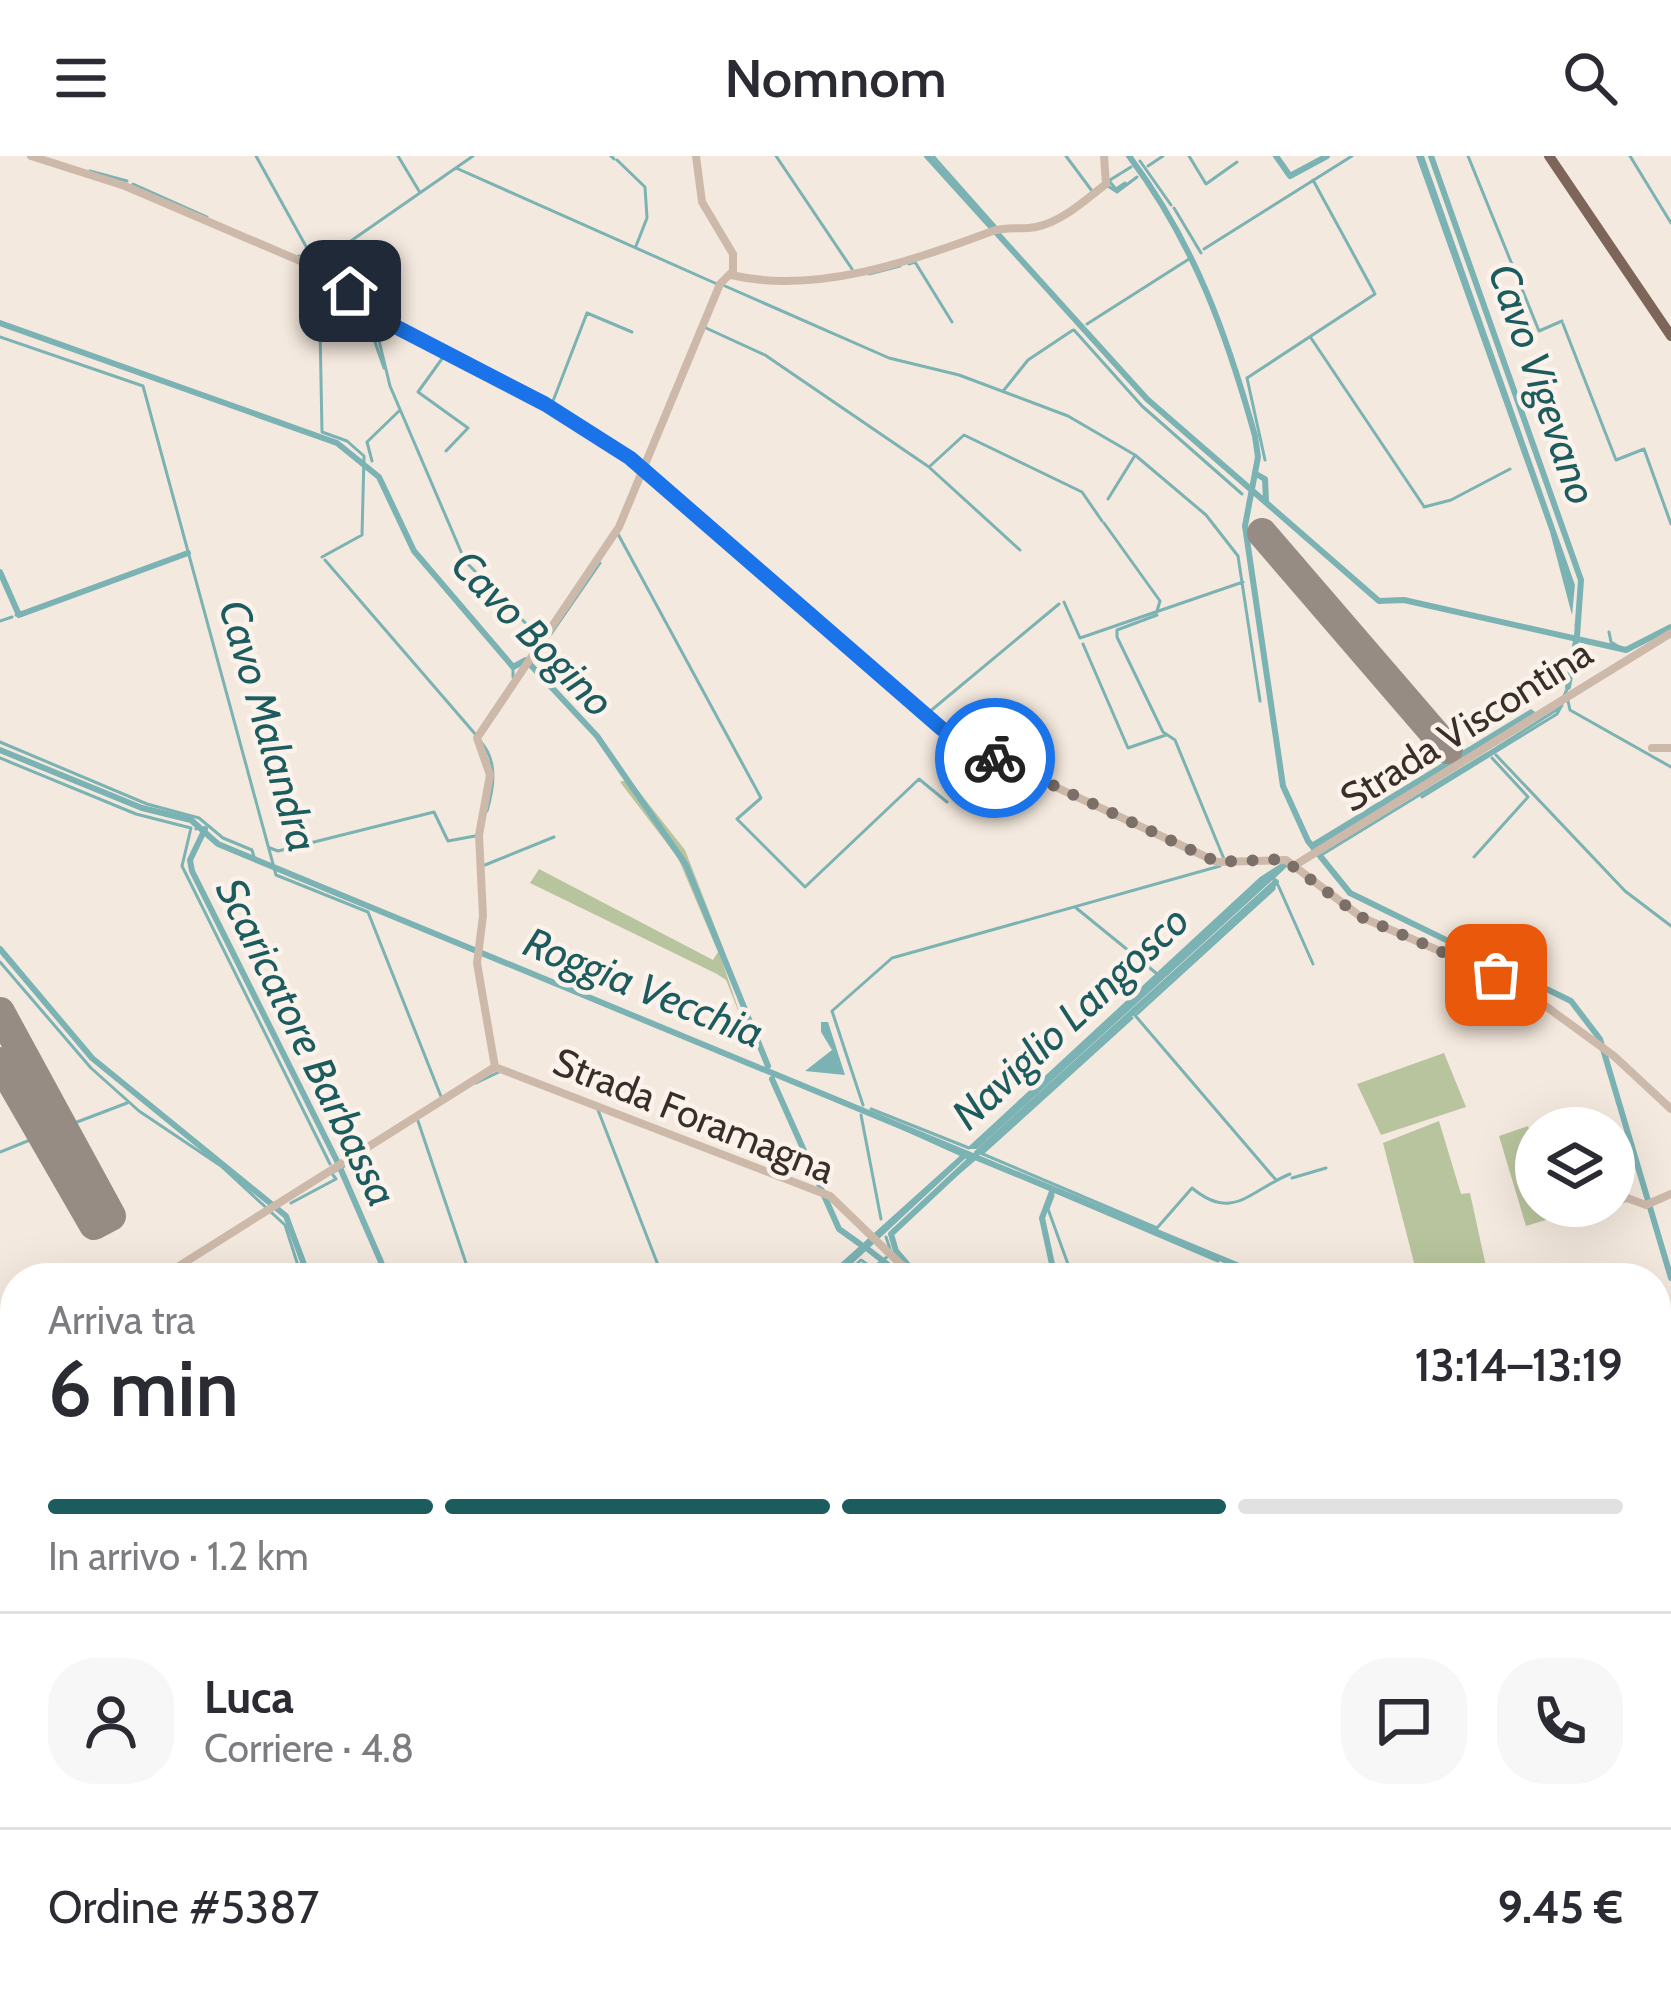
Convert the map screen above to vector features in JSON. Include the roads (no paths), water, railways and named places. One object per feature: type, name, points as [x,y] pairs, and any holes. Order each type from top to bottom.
[{"type":"main road","points":[[1549,156],[1671,336]]},
{"type":"street","points":[[31,156],[125,186],[319,269],[377,317],[545,404],[630,458],[961,743],[1202,857],[1232,864],[1291,866],[1361,917],[1511,982],[1671,1108]]},
{"type":"street","points":[[184,1263],[495,1067],[478,950],[479,835],[490,775],[477,738],[619,527],[721,284],[731,275],[733,254],[703,202],[696,156]]},
{"type":"street","points":[[731,275],[760,279],[854,275],[946,252],[994,230],[1036,227],[1106,182],[1104,156]]},
{"type":"street","name":"Strada Viscontina","points":[[1291,866],[1671,633]]},
{"type":"street","points":[[1652,748],[1671,748]]},
{"type":"street","points":[[1478,999],[1511,982]]},
{"type":"street","name":"Strada Foramagna","points":[[495,1067],[824,1196],[899,1263]]},
{"type":"street","points":[[1635,1200],[1650,1204],[1671,1194]]},
{"type":"water","points":[[1416,156],[1424,156],[1575,585],[1572,615],[1550,532]]},
{"type":"water","points":[[1531,709],[1538,714],[1315,849],[1311,843]]},
{"type":"water","points":[[1285,861],[1289,865],[977,1149],[966,1149],[1260,877]]},
{"type":"water","points":[[821,1022],[828,1022],[845,1075],[805,1071],[832,1050],[821,1032]]},
{"type":"water","points":[[963,1153],[968,1156],[853,1263],[841,1263]]},
{"type":"waterway","points":[[256,156],[313,259]]},
{"type":"waterway","points":[[398,156],[419,191]]},
{"type":"waterway","points":[[322,261],[473,156]]},
{"type":"waterway","points":[[611,156],[614,159]]},
{"type":"waterway","points":[[776,156],[852,269]]},
{"type":"waterway","points":[[927,156],[1147,399],[1379,601],[1404,600],[1626,650],[1671,627]]},
{"type":"waterway","points":[[933,156],[995,226]]},
{"type":"waterway","points":[[1066,156],[1092,191]]},
{"type":"waterway","points":[[1129,156],[1172,222],[1206,290],[1255,436],[1258,457],[1245,526],[1283,786],[1308,841],[1350,893],[1571,1001],[1600,1039],[1667,1263]]},
{"type":"waterway","points":[[1148,166],[1163,156]]},
{"type":"waterway","points":[[1189,156],[1206,184],[1237,162]]},
{"type":"waterway","points":[[1276,156],[1290,176],[1327,156]]},
{"type":"waterway","points":[[1204,249],[1352,156]]},
{"type":"waterway","name":"Cavo Vigevano","points":[[1431,156],[1581,580],[1577,636]]},
{"type":"waterway","points":[[1468,156],[1539,331],[1562,321]]},
{"type":"waterway","points":[[1630,156],[1671,223]]},
{"type":"waterway","points":[[617,160],[645,187],[647,218],[636,246]]},
{"type":"waterway","points":[[1140,161],[1171,205]]},
{"type":"waterway","points":[[1110,180],[1131,167]]},
{"type":"waterway","points":[[456,168],[717,284]]},
{"type":"waterway","points":[[90,171],[127,181]]},
{"type":"waterway","points":[[1108,186],[1117,192],[1137,177]]},
{"type":"waterway","points":[[1313,180],[1374,292]]},
{"type":"waterway","points":[[1110,182],[1116,189],[1125,183]]},
{"type":"waterway","points":[[133,184],[207,217]]},
{"type":"waterway","points":[[1174,208],[1201,253]]},
{"type":"waterway","points":[[299,256],[319,263],[368,305]]},
{"type":"waterway","points":[[1087,324],[1189,259]]},
{"type":"waterway","points":[[909,264],[915,262],[952,322]]},
{"type":"waterway","points":[[869,274],[900,266]]},
{"type":"waterway","points":[[319,276],[322,432],[347,441],[364,456],[362,535],[322,557]]},
{"type":"waterway","points":[[725,286],[889,358],[959,375],[1068,416],[1135,455],[1206,515],[1238,556],[1260,701]]},
{"type":"waterway","points":[[1265,460],[1247,378],[1375,294]]},
{"type":"waterway","points":[[361,308],[374,320],[390,386],[465,561],[541,639]]},
{"type":"waterway","points":[[553,401],[587,313],[632,332]]},
{"type":"waterway","points":[[366,316],[384,368]]},
{"type":"waterway","name":"Cavo Bogino","points":[[0,323],[337,443],[379,477],[414,551],[513,667],[526,660],[597,736],[686,865],[768,1066]]},
{"type":"waterway","points":[[1563,324],[1616,460],[1644,449],[1671,524]]},
{"type":"waterway","points":[[706,328],[765,355],[929,467],[964,435],[1082,492],[1102,521]]},
{"type":"waterway","points":[[1004,390],[1028,360],[1073,330]]},
{"type":"waterway","points":[[1074,330],[1142,406],[1242,494]]},
{"type":"waterway","name":"Cavo Malandra","points":[[0,337],[143,386],[276,875],[368,912],[442,1099]]},
{"type":"waterway","points":[[1311,338],[1423,505]]},
{"type":"waterway","points":[[444,356],[418,392],[468,428],[446,451]]},
{"type":"waterway","points":[[529,392],[593,430]]},
{"type":"waterway","points":[[372,461],[367,442],[399,411]]},
{"type":"waterway","points":[[1108,499],[1134,457]]},
{"type":"waterway","points":[[648,468],[833,628]]},
{"type":"waterway","points":[[930,468],[1020,550]]},
{"type":"waterway","points":[[1424,507],[1451,500],[1510,469]]},
{"type":"waterway","points":[[1256,474],[1265,479],[1266,501]]},
{"type":"waterway","points":[[1104,523],[1160,601],[1157,611]]},
{"type":"waterway","points":[[618,534],[761,798],[737,819],[805,887],[919,779],[947,802]]},
{"type":"waterway","name":"Cavo Malandra","points":[[0,572],[19,615],[188,553]]},
{"type":"waterway","points":[[325,560],[476,735]]},
{"type":"waterway","points":[[551,634],[600,563]]},
{"type":"waterway","points":[[1064,602],[1080,638],[1243,582]]},
{"type":"waterway","points":[[928,713],[1059,604]]},
{"type":"waterway","points":[[1157,615],[1117,630],[1117,637],[1163,732],[1175,740],[1224,859]]},
{"type":"waterway","points":[[0,621],[12,617]]},
{"type":"waterway","points":[[1609,632],[1611,642],[1621,648]]},
{"type":"waterway","points":[[1568,687],[1576,641]]},
{"type":"waterway","points":[[1083,644],[1128,748],[1166,735]]},
{"type":"waterway","points":[[513,667],[513,677]]},
{"type":"waterway","points":[[1490,752],[1558,709],[1568,687]]},
{"type":"waterway","points":[[1567,697],[1570,710],[1671,767]]},
{"type":"waterway","points":[[1422,797],[1557,714],[1562,705]]},
{"type":"waterway","points":[[480,741],[493,774],[487,811]]},
{"type":"waterway","points":[[0,742],[147,804],[199,818],[223,838],[252,850],[254,857]]},
{"type":"waterway","name":"Roggia Vecchia","points":[[0,750],[142,808],[191,820],[218,844],[1232,1263]]},
{"type":"waterway","points":[[1323,854],[1488,753]]},
{"type":"waterway","points":[[1496,755],[1625,891],[1671,926]]},
{"type":"waterway","points":[[0,758],[136,814],[191,828],[182,866],[330,1164]]},
{"type":"waterway","points":[[1474,857],[1528,797],[1492,758]]},
{"type":"waterway","points":[[270,848],[278,851],[434,812],[447,839]]},
{"type":"waterway","name":"Roggia Vecchia","points":[[196,829],[199,825]]},
{"type":"waterway","name":"Scaricatore Barbassa","points":[[205,829],[190,860],[192,871],[338,1163],[381,1263]]},
{"type":"waterway","points":[[448,841],[475,836]]},
{"type":"waterway","points":[[485,865],[554,837]]},
{"type":"waterway","name":"Naviglio Langosco","points":[[863,1105],[832,1011],[892,958],[1220,866]]},
{"type":"waterway","name":"Naviglio Langosco","points":[[1137,1014],[1274,889],[1274,877],[1282,869]]},
{"type":"waterway","name":"Naviglio Langosco","points":[[977,1153],[1276,882]]},
{"type":"waterway","points":[[1278,885],[1313,964]]},
{"type":"waterway","name":"Naviglio Langosco","points":[[1075,907],[1156,973]]},
{"type":"waterway","points":[[0,949],[92,1058],[286,1216],[303,1263]]},
{"type":"waterway","points":[[0,962],[91,1068],[139,1111],[221,1166],[285,1225],[297,1263]]},
{"type":"waterway","name":"Naviglio Langosco","points":[[1133,1013],[1276,1180]]},
{"type":"waterway","name":"Naviglio Langosco","points":[[984,1152],[1132,1018]]},
{"type":"waterway","points":[[476,1083],[499,1072]]},
{"type":"waterway","name":"Cavo Bogino","points":[[772,1079],[839,1229],[860,1244]]},
{"type":"waterway","points":[[64,1127],[127,1103]]},
{"type":"waterway","name":"Naviglio Langosco","points":[[871,1109],[969,1148]]},
{"type":"waterway","points":[[598,1110],[657,1263]]},
{"type":"waterway","name":"Roggia Vecchia","points":[[864,1111],[970,1159]]},
{"type":"waterway","points":[[861,1115],[881,1219]]},
{"type":"waterway","points":[[418,1121],[466,1263]]},
{"type":"waterway","points":[[0,1152],[40,1136]]},
{"type":"waterway","name":"Roggia Vecchia","points":[[978,1152],[1157,1228],[1192,1188],[1206,1198],[1230,1203],[1290,1174]]},
{"type":"waterway","name":"Naviglio Langosco","points":[[923,1203],[977,1157]]},
{"type":"waterway","name":"Naviglio Langosco","points":[[906,1263],[891,1234],[971,1159]]},
{"type":"waterway","name":"Cavo Malandra","points":[[332,1173],[353,1161]]},
{"type":"waterway","points":[[1292,1178],[1326,1168]]},
{"type":"waterway","name":"Cavo Malandra","points":[[291,1203],[336,1179],[333,1175]]},
{"type":"waterway","name":"Roggia Vecchia","points":[[1028,1180],[1218,1261]]},
{"type":"waterway","points":[[1052,1263],[1042,1218],[1053,1189]]},
{"type":"waterway","points":[[1053,1196],[1048,1209],[1068,1263]]},
{"type":"waterway","points":[[886,1237],[890,1249]]},
{"type":"waterway","name":"Cavo Bogino","points":[[869,1250],[886,1263]]},
{"type":"waterway","points":[[879,1263],[887,1257]]},
{"type":"waterway","points":[[858,1263],[866,1263]]}]
